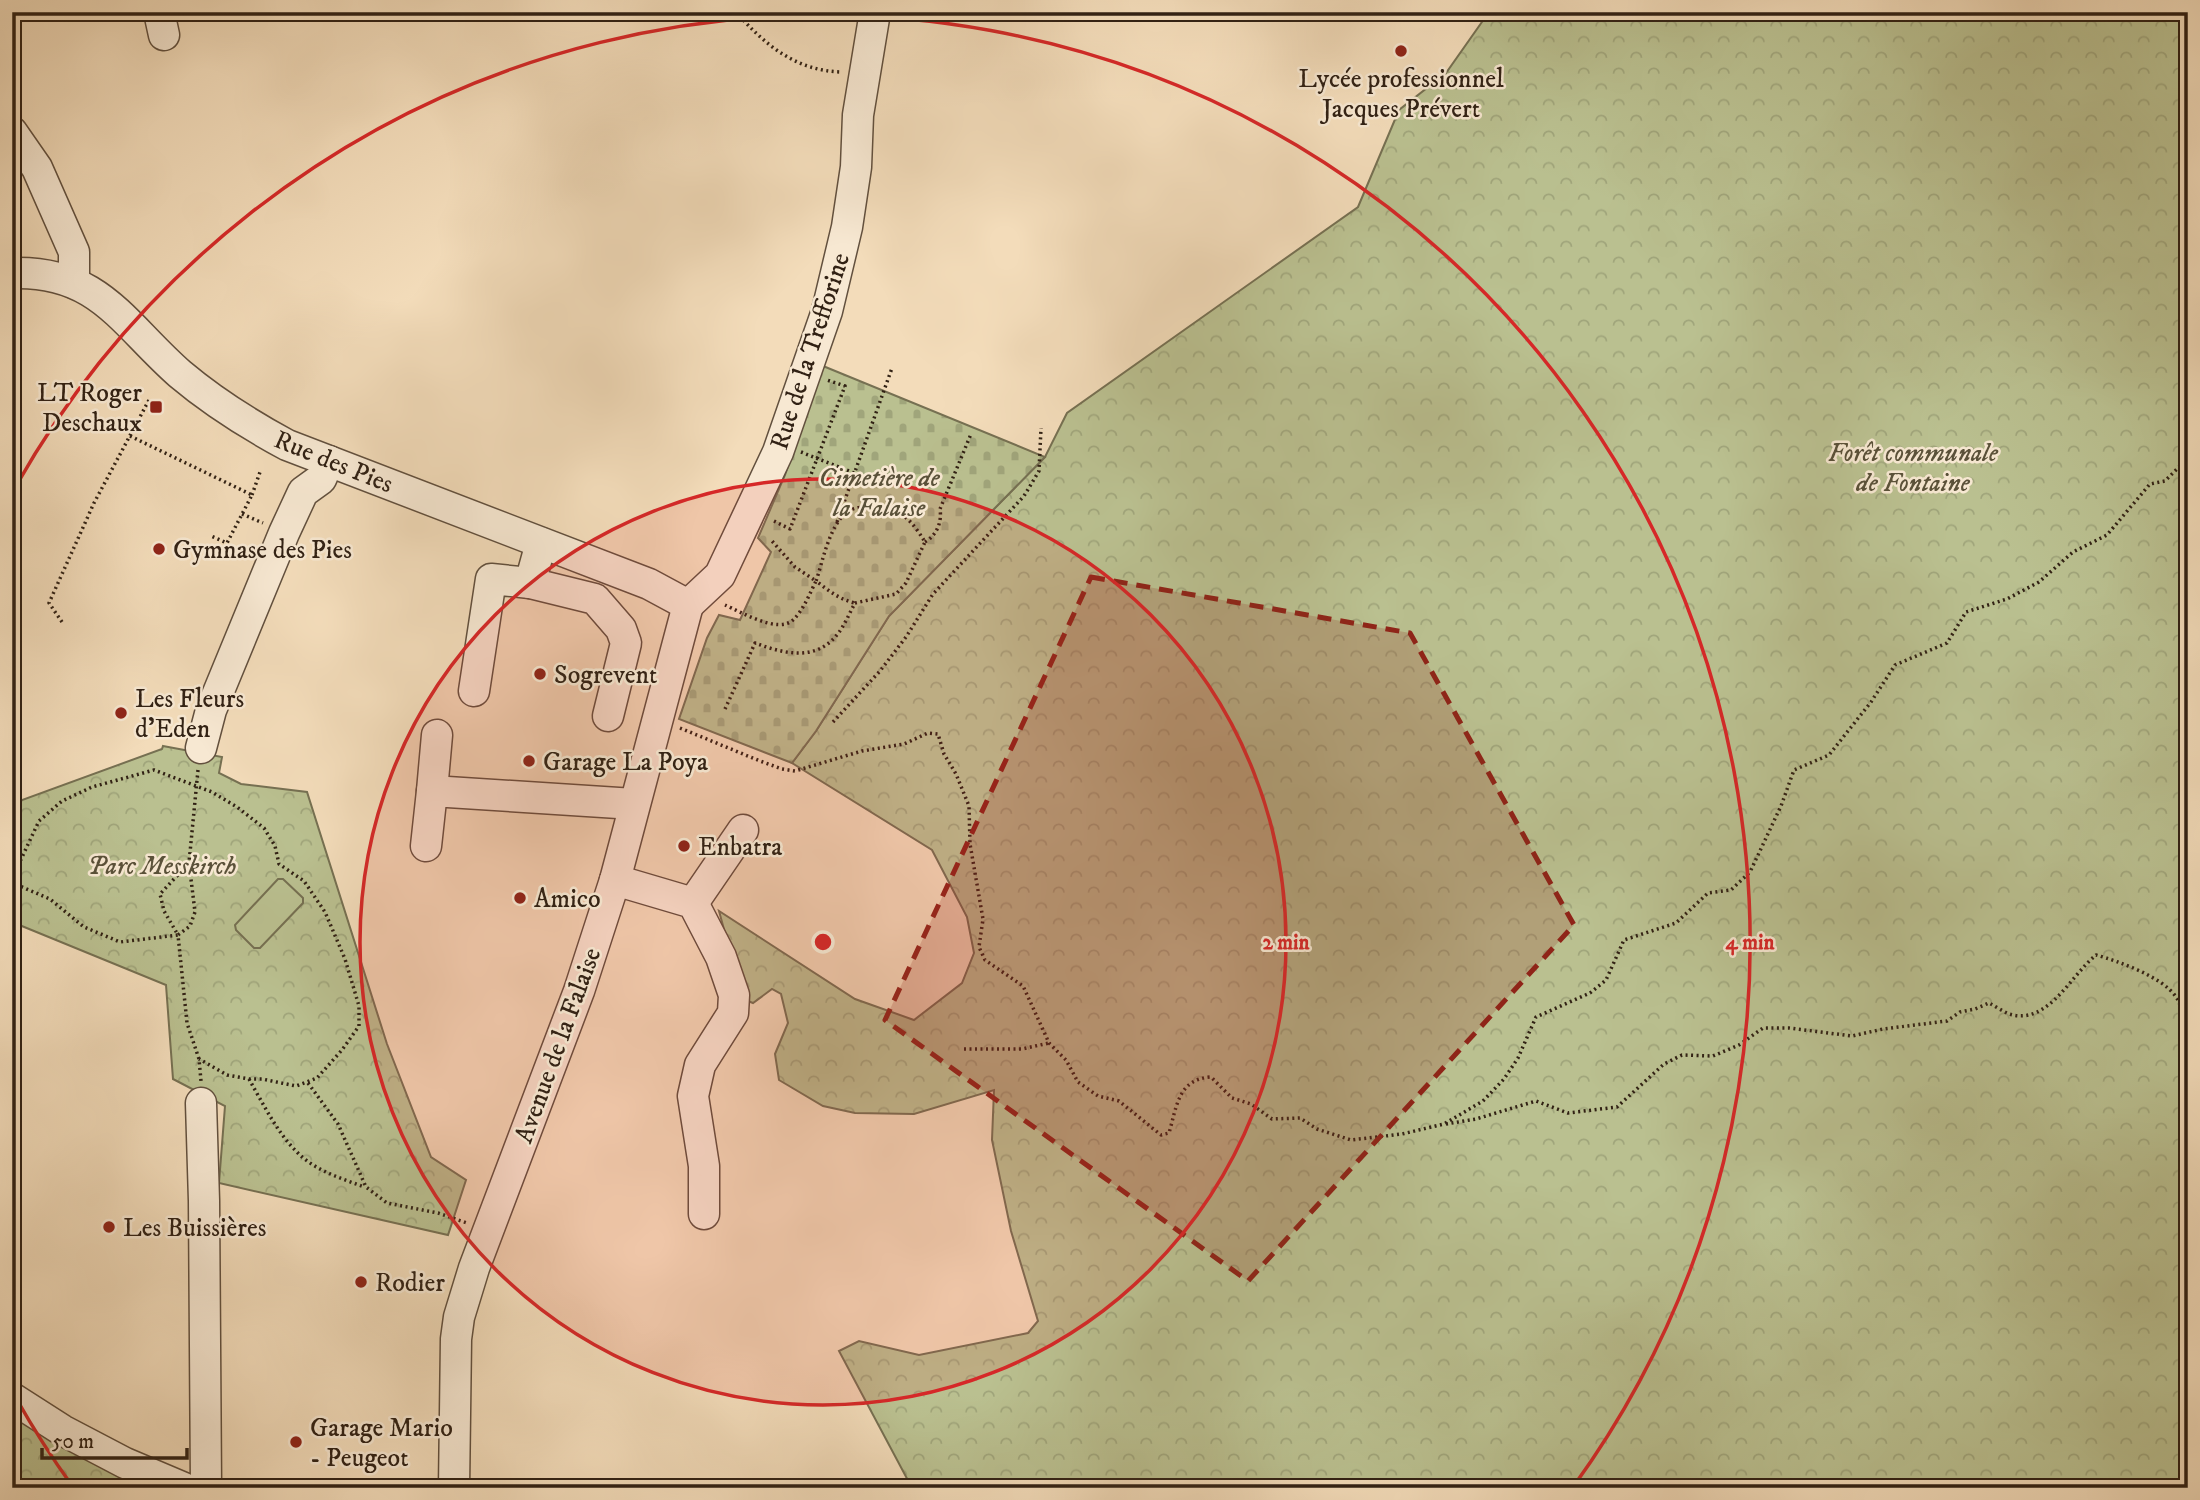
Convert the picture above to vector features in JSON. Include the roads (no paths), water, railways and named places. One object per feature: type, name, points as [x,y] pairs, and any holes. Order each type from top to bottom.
[{"type":"street","name":"Rue de la Trefforine","points":[[688,605],[720,575],[778,452],[827,311],[847,227],[856,167],[858,115],[875,12]]},
{"type":"street","points":[[12,132],[37,168],[74,253],[74,283]]},
{"type":"street","name":"Rue des Pies","points":[[12,273],[32,273],[74,283],[98,295],[190,381],[251,425],[300,450],[649,584],[688,605]]},
{"type":"street","points":[[300,450],[297,470],[303,492]]},
{"type":"street","points":[[201,748],[211,710],[278,545],[303,492],[321,479],[329,461]]},
{"type":"street","points":[[530,583],[541,543]]},
{"type":"street","points":[[474,691],[491,579],[530,583],[595,599],[621,629],[626,643],[608,716]]},
{"type":"street","name":"Avenue de la Falaise","points":[[454,1488],[456,1339],[459,1317],[474,1268],[579,991],[615,880],[688,605]]},
{"type":"street","points":[[426,846],[437,735]]},
{"type":"street","points":[[432,791],[634,804]]},
{"type":"street","points":[[693,903],[743,830]]},
{"type":"street","points":[[615,880],[693,903],[721,957],[734,995],[733,1013],[700,1065],[693,1096],[704,1166],[704,1214]]},
{"type":"street","points":[[201,1103],[206,1488]]},
{"type":"street","points":[[12,1398],[62,1430],[125,1463],[184,1488]]},
{"type":"place","name":"Lycée professionnel Jacques Prévert","points":[[1401,51]]},
{"type":"place","name":"LT Roger Deschaux","points":[[156,407]]},
{"type":"place","name":"Gymnase des Pies","points":[[159,549]]},
{"type":"place","name":"Sogrevent","points":[[540,674]]},
{"type":"place","name":"Les Fleurs d'Eden","points":[[121,713]]},
{"type":"place","name":"Garage La Poya","points":[[529,761]]},
{"type":"place","name":"Enbatra","points":[[684,846]]},
{"type":"place","name":"Amico","points":[[520,898]]},
{"type":"place","name":"Les Buissières","points":[[109,1227]]},
{"type":"place","name":"Rodier","points":[[361,1282]]},
{"type":"place","name":"Garage Mario - Peugeot","points":[[296,1442]]},
{"type":"park label","name":"Forêt communale de Fontaine","points":[[1913,467]]},
{"type":"park label","name":"Cimetière de la Falaise","points":[[879,492]]},
{"type":"park label","name":"Parc Messkirch","points":[[162,865]]}]
